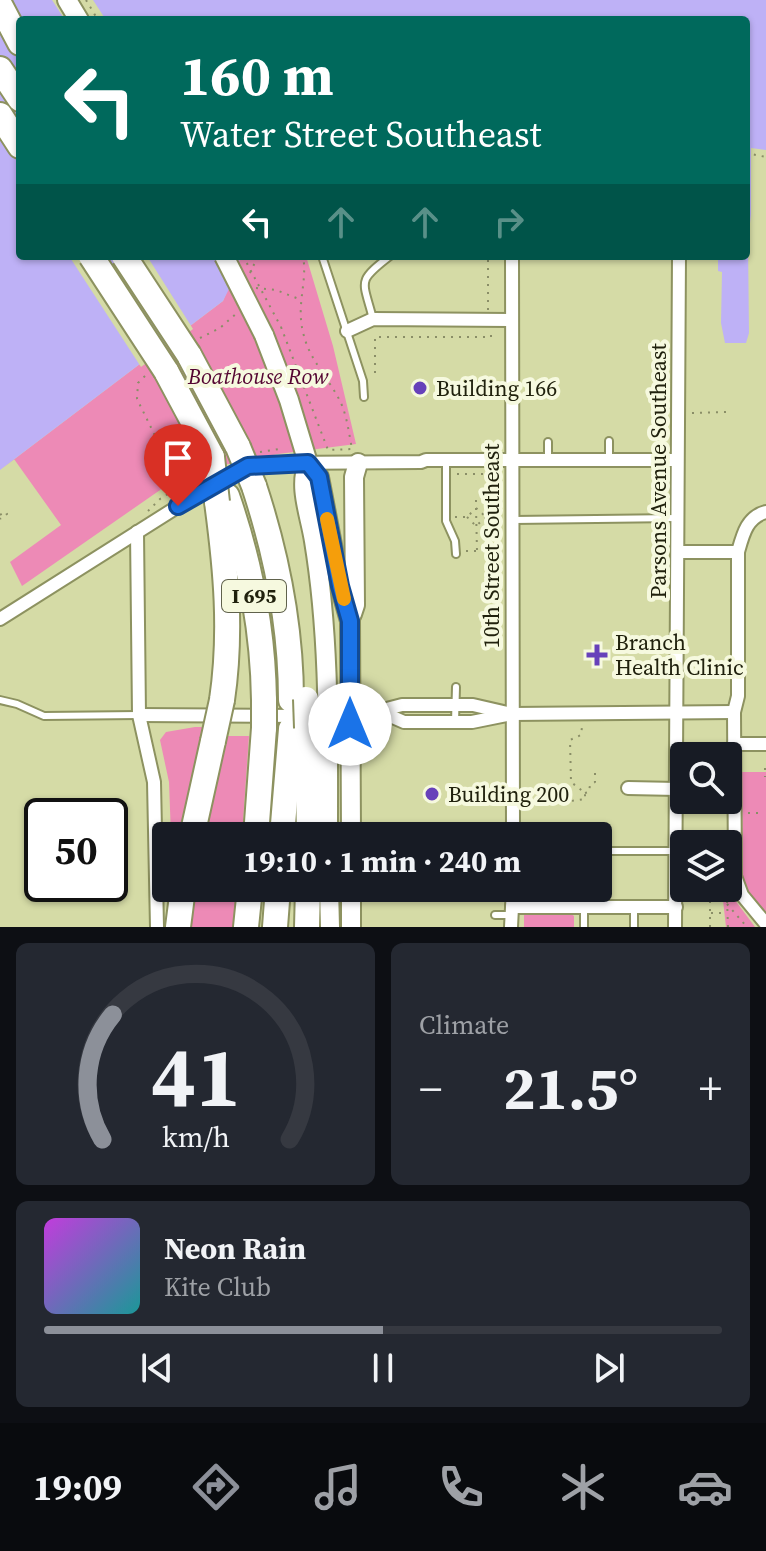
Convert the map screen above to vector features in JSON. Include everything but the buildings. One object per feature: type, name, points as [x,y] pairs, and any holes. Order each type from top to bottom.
[{"type":"highway","points":[[0,5],[16,35]]},
{"type":"highway","points":[[0,69],[16,93]]},
{"type":"highway","points":[[0,115],[16,140]]},
{"type":"highway","name":"I 695","points":[[94,260],[166,371],[212,457],[222,499],[253,591],[262,653],[264,700],[257,822]]},
{"type":"highway","name":"I 695","points":[[127,260],[189,355],[238,447],[273,548],[299,699],[309,724],[285,822]]},
{"type":"highway","points":[[195,822],[222,700],[228,647],[229,607],[222,499]]},
{"type":"highway","points":[[309,724],[309,822]]},
{"type":"highway","points":[[178,927],[181,902]]},
{"type":"highway","points":[[246,927],[249,902]]},
{"type":"highway","points":[[275,927],[277,902]]},
{"type":"highway","points":[[307,927],[308,902]]},
{"type":"main road","points":[[227,260],[273,331],[308,463],[319,477],[340,586],[350,621],[351,822]]},
{"type":"main road","points":[[350,621],[355,605],[355,456]]},
{"type":"main road","points":[[308,463],[302,478],[322,593],[309,724],[326,822]]},
{"type":"main road","points":[[329,902],[330,927]]},
{"type":"main road","points":[[351,902],[351,927]]},
{"type":"street","name":"10th Street Southeast","points":[[512,260],[513,822]]},
{"type":"street","name":"Parsons Avenue Southeast","points":[[678,742],[679,260]]},
{"type":"street","points":[[347,331],[373,319],[511,320]]},
{"type":"street","points":[[0,619],[241,469],[268,463],[308,463],[355,456],[446,460],[677,460]]},
{"type":"street","points":[[734,742],[734,712],[738,698],[738,552],[743,532],[753,518],[766,512]]},
{"type":"street","points":[[137,532],[139,715],[154,782],[157,927]]},
{"type":"street","points":[[678,552],[738,552]]},
{"type":"street","points":[[139,715],[309,724],[350,712],[379,711],[402,705],[473,705],[512,714]]},
{"type":"street","points":[[379,711],[404,722],[472,722],[512,714],[734,712]]},
{"type":"street","points":[[742,744],[766,744]]},
{"type":"street","points":[[628,788],[670,789]]},
{"type":"street","points":[[735,814],[735,876],[742,895],[766,924]]},
{"type":"street","name":"Parsons Avenue Southeast","points":[[675,927],[676,902]]},
{"type":"street","points":[[511,916],[584,906],[676,907]]},
{"type":"lane","points":[[323,260],[363,381],[364,397]]},
{"type":"lane","points":[[373,319],[364,283],[366,274],[385,260]]},
{"type":"lane","points":[[443,388],[511,389]]},
{"type":"lane","points":[[609,441],[609,460]]},
{"type":"lane","points":[[548,442],[548,460]]},
{"type":"lane","points":[[446,460],[446,517],[460,552]]},
{"type":"lane","points":[[511,520],[678,518]]},
{"type":"lane","points":[[455,722],[456,687]]},
{"type":"lane","points":[[0,700],[44,716],[139,715]]},
{"type":"lane","points":[[612,851],[670,851]]},
{"type":"lane","points":[[584,906],[584,927]]},
{"type":"lane","points":[[634,906],[634,927]]},
{"type":"lane","points":[[495,915],[511,916]]},
{"type":"path","points":[[245,260],[273,331],[328,450],[355,456],[342,405],[305,342],[300,299],[303,260]]},
{"type":"path","points":[[249,274],[256,260]]},
{"type":"path","points":[[375,373],[375,337],[491,337],[488,260]]},
{"type":"path","points":[[250,287],[276,290],[300,299]]},
{"type":"path","points":[[691,413],[726,412]]},
{"type":"path","points":[[452,474],[496,474]]},
{"type":"path","points":[[476,500],[477,551]]},
{"type":"path","points":[[446,517],[467,517],[476,508]]},
{"type":"path","points":[[476,508],[486,517],[494,517]]},
{"type":"path","points":[[467,517],[476,526]]},
{"type":"path","points":[[476,526],[486,517]]},
{"type":"path","points":[[460,552],[485,551]]},
{"type":"path","points":[[582,727],[581,735],[570,740],[571,782],[585,793]]},
{"type":"path","points":[[765,768],[765,777]]},
{"type":"path","points":[[585,793],[595,782],[595,772]]},
{"type":"path","points":[[523,802],[585,799],[585,793]]},
{"type":"path","points":[[710,902],[710,927]]},
{"type":"path","points":[[727,904],[747,927]]},
{"type":"path","points":[[727,904],[728,927]]},
{"type":"path","points":[[710,913],[725,913]]},
{"type":"path","points":[[728,917],[738,916]]},
{"type":"green space","name":"Boathouse Row","points":[[239,260],[307,260],[333,346],[356,444],[278,454],[194,471],[172,486],[163,488],[22,586],[10,562],[61,525],[14,459],[223,301]]},
{"type":"green space","points":[[207,727],[187,822],[170,822],[169,782],[160,740],[166,732]]},
{"type":"green space","points":[[225,736],[249,736],[243,822],[206,822]]},
{"type":"green space","points":[[742,772],[766,772],[766,916],[743,885]]},
{"type":"green space","points":[[192,902],[236,902],[233,927],[190,927]]},
{"type":"green space","points":[[723,902],[736,902],[755,927],[726,927]]},
{"type":"green space","points":[[567,911],[574,916],[574,927],[524,927],[524,912]]},
{"type":"shaded area","points":[[0,0],[766,0],[766,150],[751,148],[750,223],[750,16],[16,16],[16,260],[240,260],[223,301],[0,470]]},
{"type":"shaded area","points":[[718,260],[748,260],[749,333],[746,343],[725,343],[721,323],[722,272],[718,271]]},
{"type":"pier","points":[[52,0],[93,0],[103,16],[62,16]]},
{"type":"pier","points":[[72,260],[109,260],[166,349],[141,367]]},
{"type":"pier","points":[[113,260],[150,260],[193,329],[169,347]]},
{"type":"slow traffic","points":[[327,519],[344,599]]},
{"type":"place","name":"Building 166","points":[[420,388]]},
{"type":"place","name":"Branch Health Clinic","points":[[597,655]]},
{"type":"place","name":"Building 200","points":[[432,794]]},
{"type":"route","points":[[178,506],[248,466],[308,463],[319,477],[340,586],[350,621],[350,724]]}]
